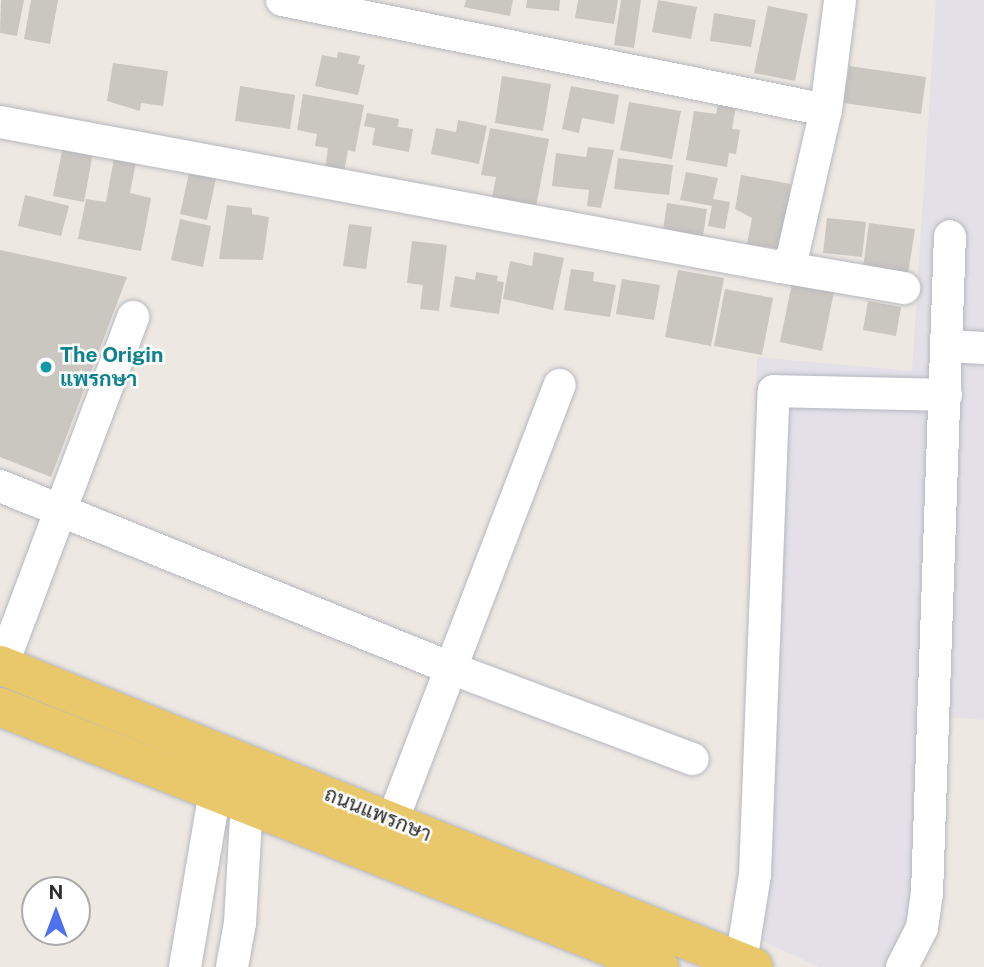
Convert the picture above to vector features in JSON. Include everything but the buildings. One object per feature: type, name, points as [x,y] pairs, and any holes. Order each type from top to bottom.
[{"type":"main road","name":"ถนนแพรกษา","points":[[1,665],[747,964]]},
{"type":"main road","name":"ถนนแพรกษา","points":[[0,707],[660,967]]},
{"type":"street","points":[[282,0],[825,110]]},
{"type":"street","points":[[781,267],[792,258],[825,110],[840,0]]},
{"type":"street","points":[[0,122],[904,288]]},
{"type":"street","points":[[902,967],[922,928],[927,892],[950,236]]},
{"type":"street","points":[[1,665],[133,317]]},
{"type":"street","points":[[947,346],[984,348]]},
{"type":"street","points":[[393,820],[560,385]]},
{"type":"street","points":[[747,964],[755,875],[774,391],[946,395]]},
{"type":"street","points":[[0,486],[453,669],[693,759]]},
{"type":"street","points":[[185,967],[231,797]]},
{"type":"street","points":[[231,797],[240,923],[232,967]]},
{"type":"shaded area","points":[[936,0],[984,0],[984,720],[942,717],[915,967],[819,967],[730,926],[742,883],[757,357],[912,371]]},
{"type":"place","name":"The Origin แพรกษา","points":[[46,367]]}]
